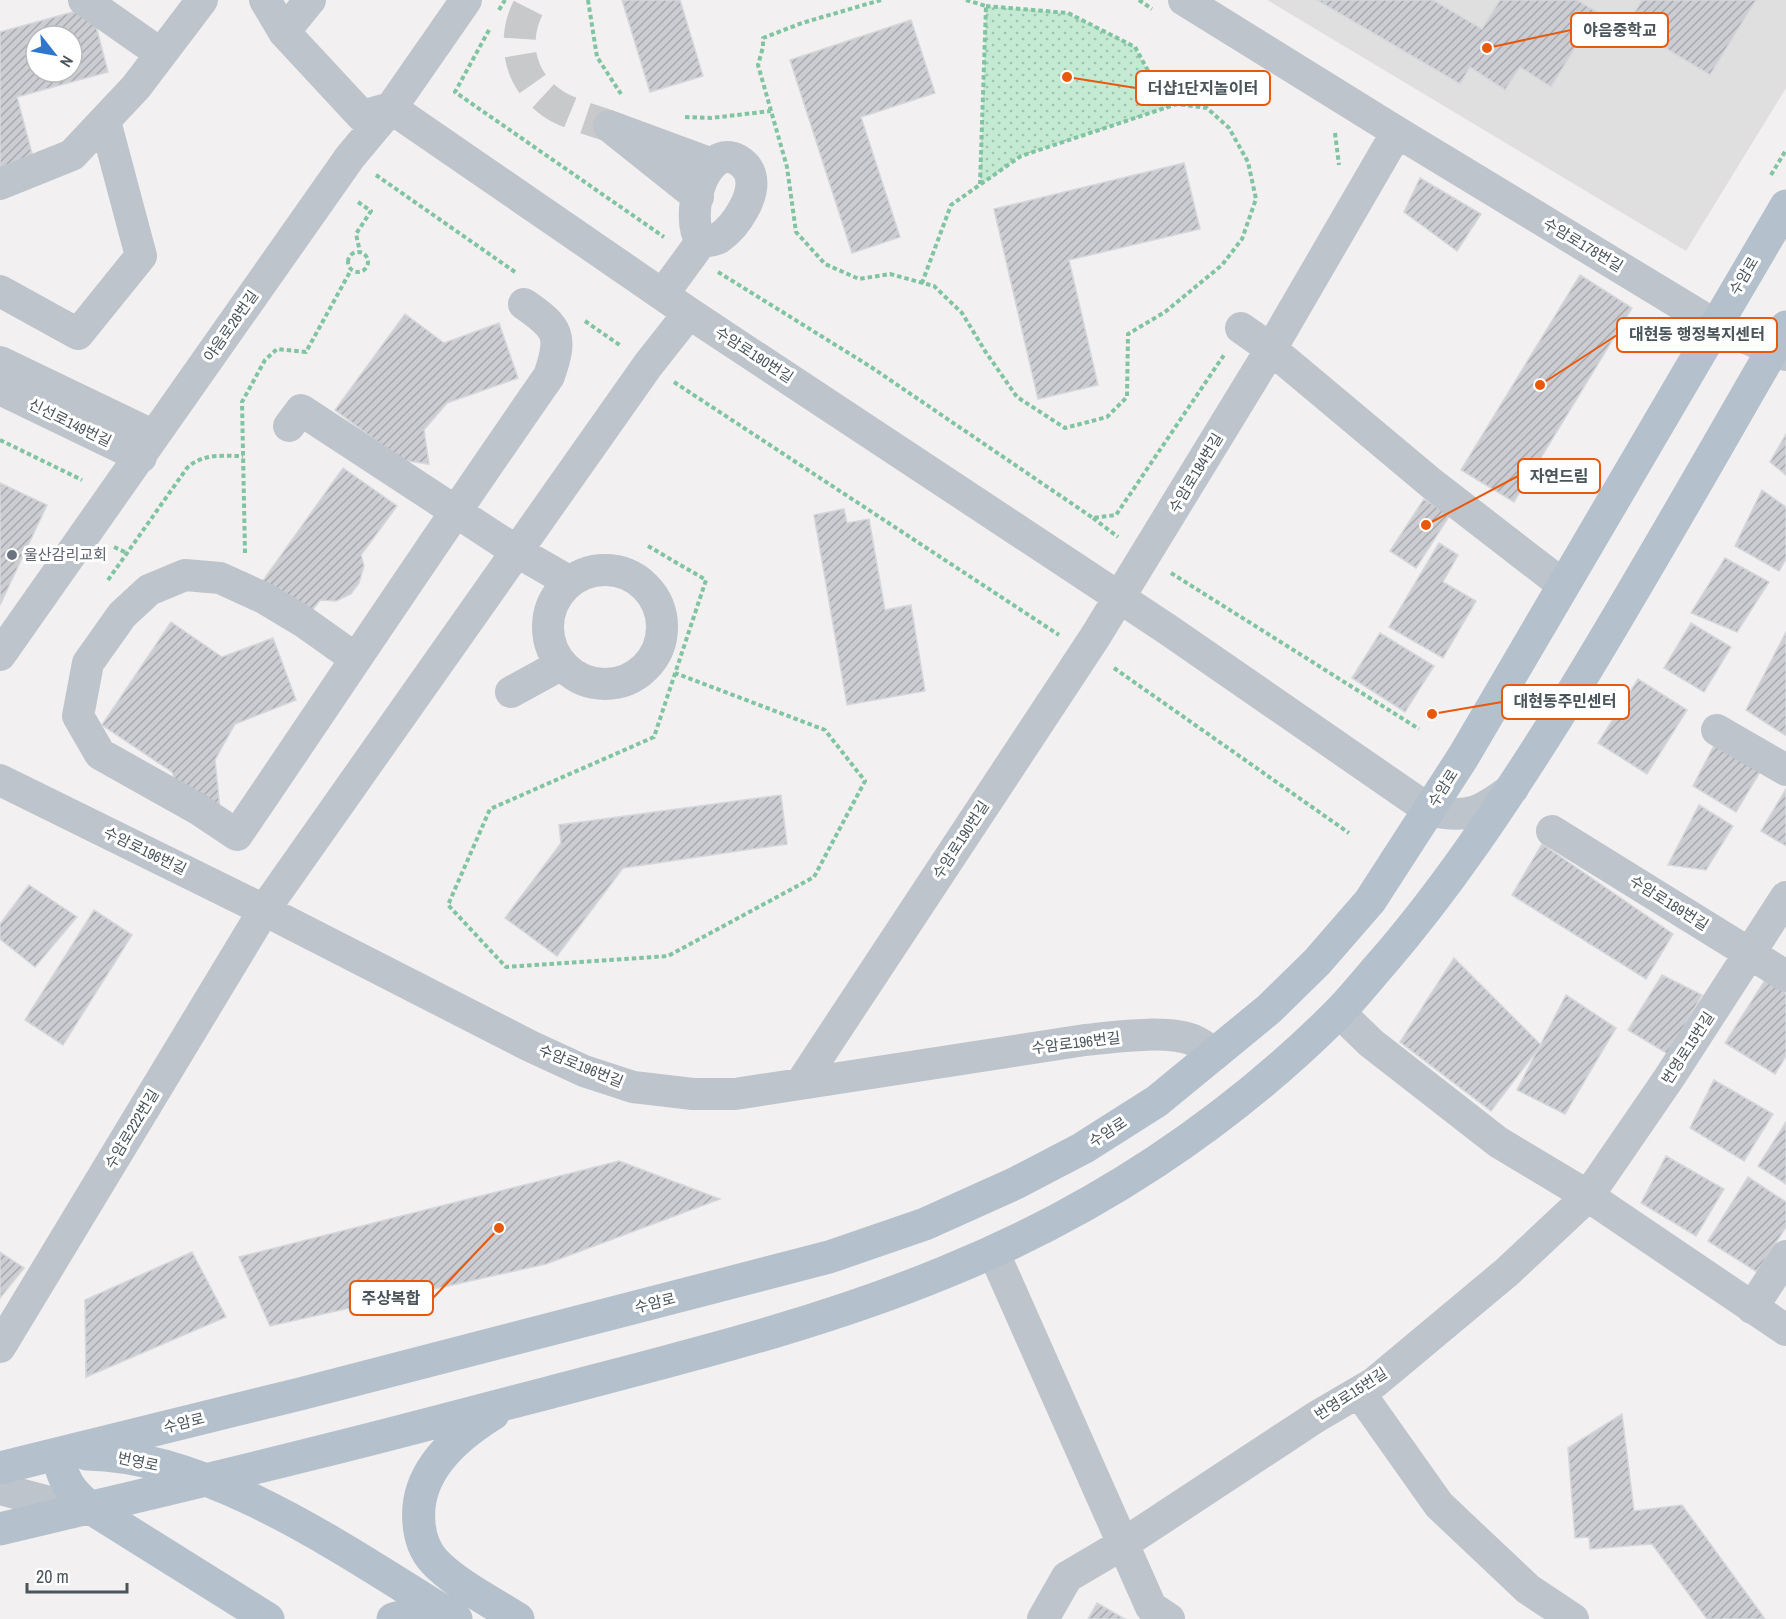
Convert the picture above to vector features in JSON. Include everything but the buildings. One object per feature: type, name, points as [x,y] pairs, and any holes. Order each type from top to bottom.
[{"type":"main road","name":"수암로","points":[[0,1468],[311,1391],[829,1257],[925,1224],[1016,1184],[1083,1148],[1157,1101],[1269,1009],[1325,953],[1370,901],[1463,757],[1786,206]]},
{"type":"main road","points":[[0,1529],[207,1480],[751,1340],[855,1306],[950,1270],[1043,1227],[1112,1190],[1195,1136],[1254,1090],[1340,1012],[1410,931],[1475,844],[1513,788],[1598,651],[1782,343]]},
{"type":"main road","points":[[518,1619],[452,1576],[434,1561],[425,1548],[419,1531],[418,1516],[425,1481],[451,1445],[469,1429],[519,1400]]},
{"type":"main road","points":[[57,1454],[64,1479],[75,1495],[89,1507],[268,1619]]},
{"type":"main road","name":"번영로","points":[[57,1454],[98,1454],[147,1462],[207,1480],[269,1508],[456,1619]]},
{"type":"main road","points":[[393,1619],[410,1614],[456,1619]]},
{"type":"street","points":[[84,0],[162,54]]},
{"type":"street","points":[[0,184],[72,155],[136,87],[202,0]]},
{"type":"street","points":[[265,0],[284,32],[362,116],[391,108]]},
{"type":"street","points":[[284,32],[310,0]]},
{"type":"street","name":"야음로26번길","points":[[0,655],[350,157],[391,108],[466,0]]},
{"type":"street","name":"수암로178번길","points":[[1201,5],[1397,132],[1715,325],[1782,343]]},
{"type":"street","name":"수암로190번길","points":[[391,108],[689,313],[1120,597],[1429,810],[1451,816],[1471,813],[1491,804],[1513,788]]},
{"type":"street","points":[[0,291],[78,334],[141,256],[105,121]]},
{"type":"street","points":[[698,197],[609,126],[712,164]]},
{"type":"street","points":[[1271,349],[1397,132]]},
{"type":"street","points":[[663,294],[697,249],[716,240],[736,221],[750,192],[751,176],[740,161],[731,157],[715,160],[704,175],[698,197],[695,232],[697,249]]},
{"type":"street","points":[[356,659],[264,597],[220,578],[185,575],[149,590],[122,615],[88,663],[78,716],[100,754],[198,808],[237,835],[356,659],[455,511],[549,376],[558,351],[555,333],[524,291]]},
{"type":"street","name":"수암로222번길","points":[[0,1347],[264,910],[648,364],[689,313]]},
{"type":"street","points":[[1241,328],[1271,349],[1431,483],[1563,585]]},
{"type":"street","name":"수암로184번길","points":[[1120,597],[1271,349]]},
{"type":"street","points":[[0,362],[147,446]]},
{"type":"street","name":"신선로149번길","points":[[0,389],[147,446]]},
{"type":"street","points":[[289,426],[301,410],[516,551],[570,582]]},
{"type":"street","points":[[606,570],[625,573],[641,582],[654,596],[661,614],[662,633],[657,651],[646,667],[631,678],[613,684],[594,683],[576,677],[562,664],[552,649],[549,631],[550,612],[558,596],[570,582],[587,573],[606,570]]},
{"type":"street","name":"수암로190번길","points":[[801,1083],[1120,597]]},
{"type":"street","points":[[510,692],[562,664]]},
{"type":"street","points":[[1717,730],[1786,770]]},
{"type":"street","name":"수암로196번길","points":[[0,780],[264,910],[530,1046],[584,1071],[633,1087],[693,1094],[735,1094],[1119,1036],[1166,1035],[1194,1041],[1215,1054]]},
{"type":"street","name":"수암로189번길","points":[[1552,831],[1786,976]]},
{"type":"street","name":"번영로15번길","points":[[1043,1619],[1067,1577],[1123,1544],[1307,1423],[1359,1392],[1392,1368],[1507,1272],[1588,1197],[1786,897]]},
{"type":"street","points":[[1340,1012],[1371,1043],[1498,1142],[1588,1197],[1786,1330]]},
{"type":"street","points":[[993,1251],[1151,1607],[1169,1619]]},
{"type":"street","points":[[1752,1308],[1786,1256]]},
{"type":"street","points":[[1359,1392],[1439,1505],[1528,1589],[1573,1619]]},
{"type":"street","points":[[0,1489],[49,1502],[89,1507]]},
{"type":"path","points":[[505,0],[455,92],[697,249],[1093,518],[1144,557],[1419,729]]},
{"type":"path","points":[[588,0],[597,57],[623,98]]},
{"type":"path","points":[[881,0],[802,23],[763,38],[758,65],[787,167],[796,231],[825,264],[859,279],[890,274],[922,283],[934,286],[962,313],[1017,397],[1065,428],[1107,417],[1127,397],[1128,334],[1165,312],[1222,265],[1242,239],[1256,199],[1248,162],[1229,128],[1207,108],[1177,104],[1021,156],[951,205],[922,283]]},
{"type":"path","points":[[966,0],[986,6],[1068,13],[1135,47],[1168,107]]},
{"type":"path","points":[[980,185],[986,6]]},
{"type":"path","points":[[679,117],[711,118],[771,111]]},
{"type":"path","points":[[1335,129],[1340,170]]},
{"type":"path","points":[[350,157],[524,291]]},
{"type":"path","points":[[331,184],[371,211],[356,234],[360,252],[368,259],[367,266],[361,272],[351,270],[347,264],[348,257],[360,252]]},
{"type":"path","points":[[246,589],[242,402],[255,376],[277,349],[306,352],[351,270]]},
{"type":"path","points":[[580,318],[1074,645],[1087,649],[1349,833]]},
{"type":"path","points":[[1093,518],[1116,515],[1241,328]]},
{"type":"path","points":[[0,440],[113,495]]},
{"type":"path","points":[[108,581],[187,468],[195,461],[205,457],[243,456]]},
{"type":"path","points":[[648,546],[706,580],[654,737],[490,809],[448,905],[507,967],[668,956],[814,877],[865,781],[825,730],[675,674]]},
{"type":"shaded area","points":[[1267,0],[1786,0],[1786,88],[1686,251]]},
{"type":"green space","points":[[986,6],[1068,13],[1135,47],[1168,107],[1021,156],[980,185]]},
{"type":"tunnel","points":[[528,8],[520,34],[520,47],[522,60],[532,84],[558,107],[609,126]]},
{"type":"place","name":"야음중학교","points":[[1487,48]]},
{"type":"place","name":"더샵1단지놀이터","points":[[1067,77]]},
{"type":"place","name":"대현동 행정복지센터","points":[[1540,385]]},
{"type":"place","name":"자연드림","points":[[1426,525]]},
{"type":"place","name":"울산감리교회","points":[[12,555]]},
{"type":"place","name":"대현동주민센터","points":[[1432,714]]},
{"type":"place","name":"주상복합","points":[[499,1228]]}]
